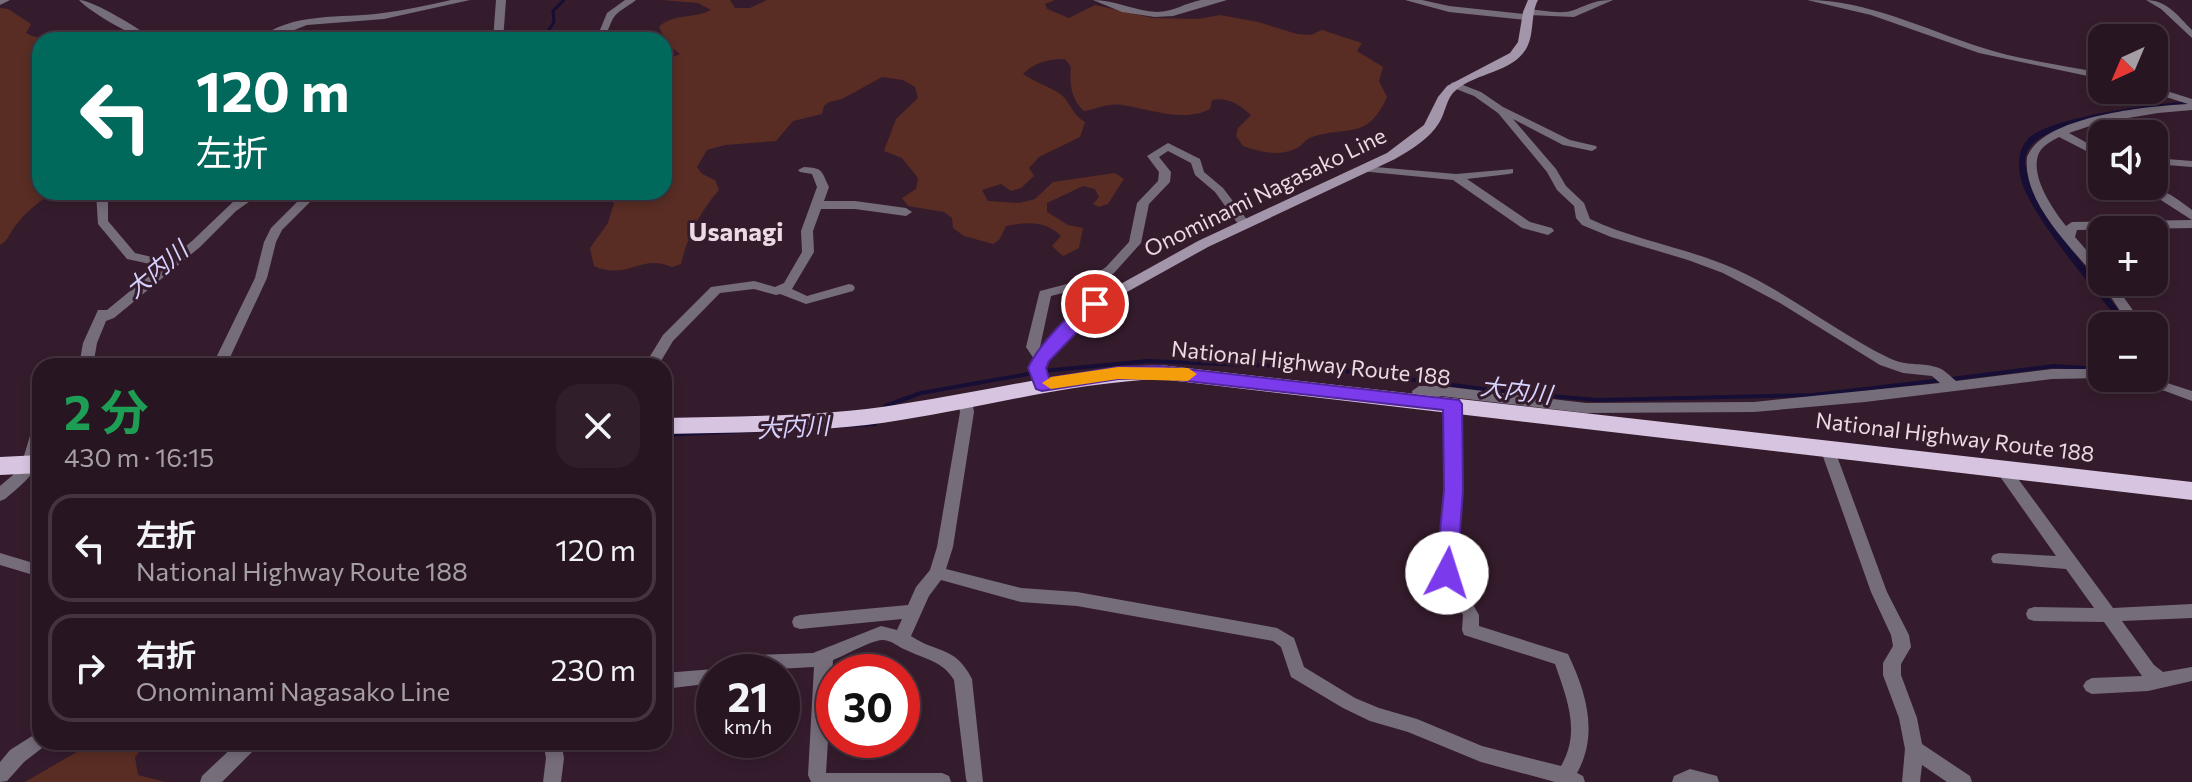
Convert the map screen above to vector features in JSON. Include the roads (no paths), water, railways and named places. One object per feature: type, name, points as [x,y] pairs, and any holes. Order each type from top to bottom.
[{"type":"highway","name":"National Highway Route 188","points":[[672,426],[846,419],[965,400],[1040,372],[1160,372],[2192,491]]},
{"type":"highway","points":[[0,466],[32,464]]},
{"type":"main road","points":[[1455,85],[1513,57],[1524,41],[1529,10]]},
{"type":"main road","name":"Onominami Nagasako Line","points":[[1040,372],[1077,319],[1095,304],[1418,139],[1430,128],[1447,90],[1455,85]]},
{"type":"street","points":[[84,0],[101,14],[140,32]]},
{"type":"street","points":[[274,32],[300,21],[382,16],[465,0]]},
{"type":"street","points":[[499,32],[501,0]]},
{"type":"street","points":[[604,32],[610,24],[610,15],[631,0]]},
{"type":"street","points":[[1098,0],[1123,9],[1160,14],[1177,12],[1196,2],[1222,0]]},
{"type":"street","points":[[1410,0],[1460,11],[1529,10],[1574,14],[1588,2],[1608,0]]},
{"type":"street","points":[[1812,0],[1873,13],[1982,51],[2088,73]]},
{"type":"street","points":[[2151,0],[2164,7],[2192,35]]},
{"type":"street","points":[[2070,55],[2080,71]]},
{"type":"street","points":[[1455,85],[1465,87],[1567,143],[1592,148]]},
{"type":"street","points":[[2168,95],[2191,103]]},
{"type":"street","points":[[2105,120],[2191,103]]},
{"type":"street","points":[[1503,110],[1515,129],[1552,171],[1561,188],[1580,205],[1582,218],[1586,222],[1635,242],[1727,270],[1803,311],[1887,363],[1907,372],[1935,371],[1949,382]]},
{"type":"street","points":[[2088,125],[2044,140],[2035,150],[2032,172],[2039,192],[2088,259]]},
{"type":"street","points":[[2061,133],[2088,148]]},
{"type":"street","points":[[1040,372],[1033,347],[1045,294],[1094,281],[1110,270],[1135,243],[1141,206],[1164,182],[1165,172],[1153,156],[1168,146],[1191,157],[1199,173],[1219,190],[1245,225]]},
{"type":"street","points":[[2168,162],[2192,164]]},
{"type":"street","points":[[1364,169],[1456,177],[1509,171]]},
{"type":"street","points":[[782,290],[789,286],[808,252],[807,231],[823,187],[816,171],[804,170]]},
{"type":"street","points":[[1456,177],[1526,225],[1548,231]]},
{"type":"street","points":[[2168,198],[2192,216]]},
{"type":"street","points":[[102,200],[102,221],[131,256],[156,262],[160,271]]},
{"type":"street","points":[[87,358],[99,319],[109,305],[160,271],[211,231],[226,212],[245,200]]},
{"type":"street","points":[[223,358],[261,278],[270,242],[277,228],[306,200]]},
{"type":"street","points":[[815,205],[855,205],[906,212]]},
{"type":"street","points":[[2069,237],[2072,226],[2192,224]]},
{"type":"street","points":[[656,358],[668,338],[716,290],[754,285],[782,290],[806,300],[849,288]]},
{"type":"street","points":[[1419,400],[1419,391],[1441,391],[1586,408],[1754,407],[1949,382],[2088,374]]},
{"type":"street","points":[[2168,387],[2192,396]]},
{"type":"street","points":[[902,638],[913,611],[937,573],[958,476],[967,412],[965,400]]},
{"type":"street","points":[[937,573],[1021,595],[1092,602],[1277,635],[1288,643],[1297,672],[1349,703],[1481,754],[1571,779],[1583,740],[1582,718],[1562,659],[1557,654],[1522,647],[1470,630],[1471,615],[1447,573],[1453,490],[1453,404]]},
{"type":"street","points":[[1827,448],[1879,592],[1900,635],[1902,647],[1892,663],[1892,675],[1908,718],[1914,749],[1911,782]]},
{"type":"street","points":[[0,495],[32,467]]},
{"type":"street","points":[[2006,469],[2009,478],[2148,670],[2161,681]]},
{"type":"street","points":[[0,559],[32,569]]},
{"type":"street","points":[[1999,559],[2072,563]]},
{"type":"street","points":[[800,622],[913,611]]},
{"type":"street","points":[[2034,614],[2110,615],[2192,611]]},
{"type":"street","points":[[828,654],[881,633],[902,638],[908,644],[940,656],[955,666],[963,679],[975,779]]},
{"type":"street","points":[[2092,686],[2161,681],[2192,674]]},
{"type":"street","points":[[672,680],[696,678]]},
{"type":"street","points":[[816,732],[811,779],[942,782]]},
{"type":"street","points":[[0,775],[32,745]]},
{"type":"street","points":[[1914,749],[1963,782]]},
{"type":"street","points":[[209,782],[242,750]]},
{"type":"street","points":[[552,782],[554,750]]},
{"type":"street","points":[[1681,782],[1690,778],[1710,782]]},
{"type":"waterway","name":"大内川","points":[[547,32],[554,22],[553,11],[564,0]]},
{"type":"waterway","name":"大内川","points":[[1043,371],[1148,361],[1322,368],[1514,393],[1597,400],[1813,395],[1942,380]]},
{"type":"waterway","name":"大内川","points":[[1951,379],[2054,366],[2088,368]]},
{"type":"waterway","name":"大内川","points":[[885,406],[921,393],[1034,373]]},
{"type":"waterway","name":"大内川","points":[[672,435],[875,424]]},
{"type":"district","name":"Usanagi","points":[[736,232]]}]
